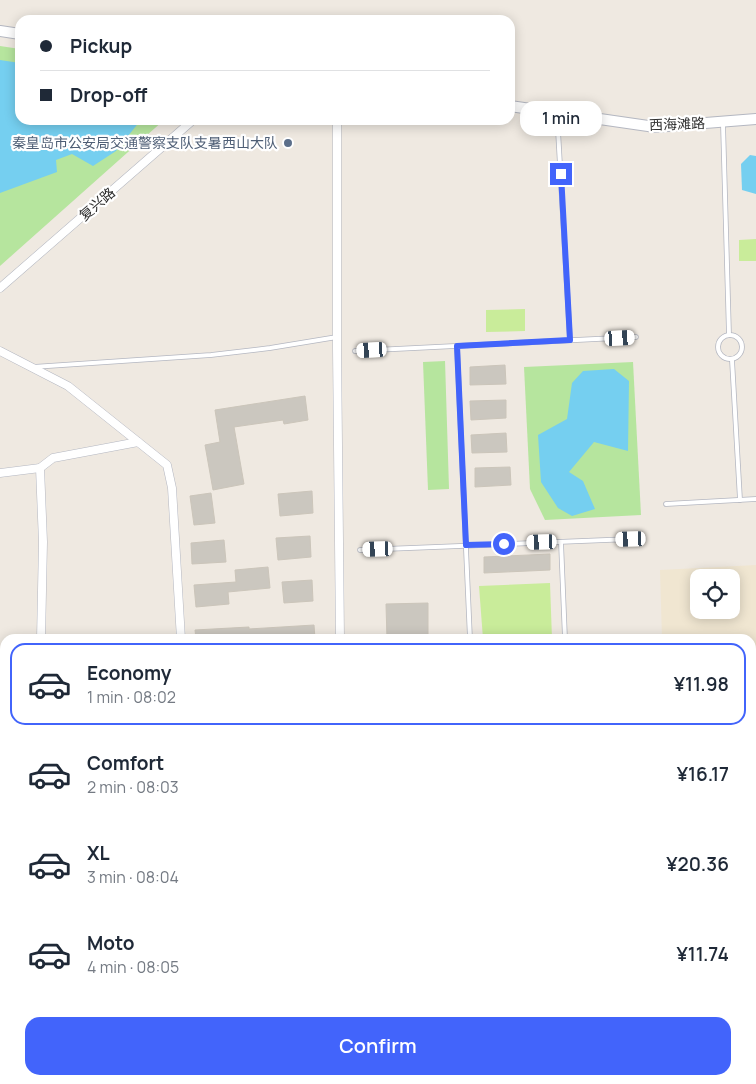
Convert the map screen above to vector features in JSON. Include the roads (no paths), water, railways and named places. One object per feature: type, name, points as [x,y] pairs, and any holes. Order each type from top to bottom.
[{"type":"main road","points":[[0,31],[15,33]]},
{"type":"main road","name":"西海滩路","points":[[515,107],[655,126],[756,119]]},
{"type":"street","name":"复兴路","points":[[0,288],[187,125]]},
{"type":"street","points":[[338,125],[337,337],[340,634]]},
{"type":"street","points":[[0,351],[68,386],[167,465],[172,488],[181,634]]},
{"type":"street","points":[[0,473],[40,468],[52,458],[138,442]]},
{"type":"street","points":[[40,468],[43,542],[41,634]]},
{"type":"lane","points":[[557,113],[570,340]]},
{"type":"lane","points":[[723,122],[728,335]]},
{"type":"lane","points":[[728,335],[736,336],[743,346],[741,353],[736,359],[732,360],[724,358],[718,351],[721,339],[728,335]]},
{"type":"lane","points":[[30,367],[211,355],[337,337]]},
{"type":"lane","points":[[355,351],[636,337]]},
{"type":"lane","points":[[457,346],[470,634]]},
{"type":"lane","points":[[732,360],[740,500]]},
{"type":"lane","points":[[666,504],[756,500]]},
{"type":"lane","points":[[360,550],[631,539]]},
{"type":"lane","points":[[561,542],[565,634]]},
{"type":"water","points":[[0,60],[15,62],[15,125],[137,125],[116,151],[93,166],[72,154],[56,160],[57,172],[0,193]]},
{"type":"water","points":[[750,155],[756,156],[756,194],[742,190],[741,164]]},
{"type":"water","points":[[614,369],[629,381],[628,451],[594,442],[569,472],[583,481],[595,509],[572,516],[558,508],[541,482],[538,435],[567,419],[572,383],[583,371]]},
{"type":"place","name":"秦皇岛市公安局交通警察支队支暑西山大队","points":[[288,143]]}]
